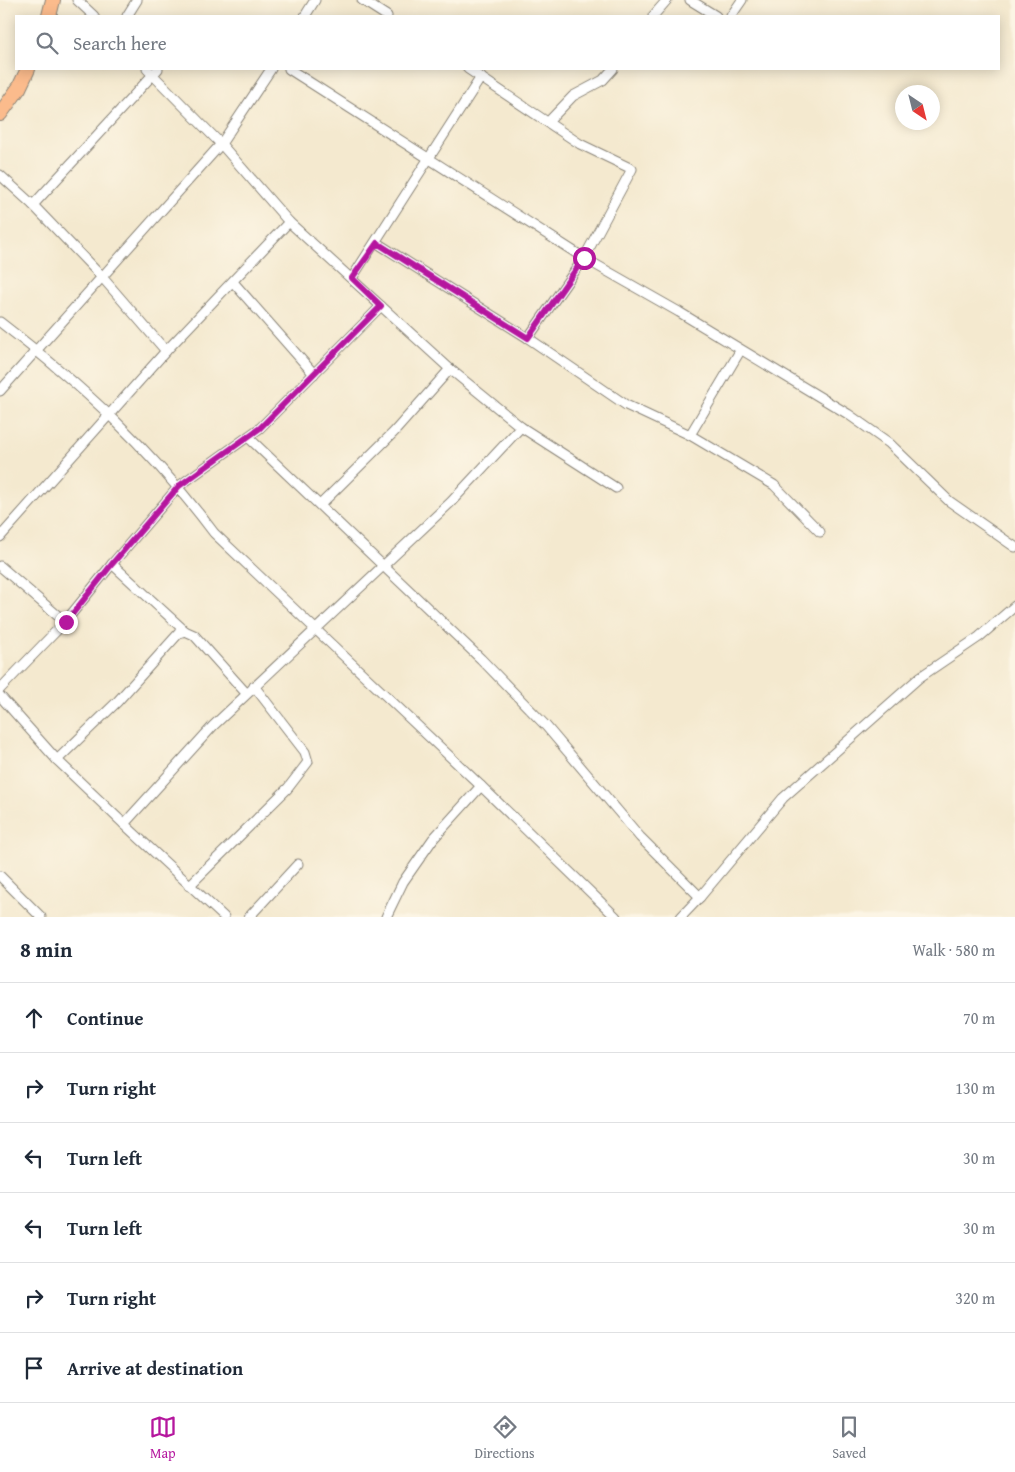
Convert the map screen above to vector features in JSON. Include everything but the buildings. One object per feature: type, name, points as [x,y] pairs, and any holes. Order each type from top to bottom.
[{"type":"main road","points":[[49,15],[53,0]]},
{"type":"main road","points":[[0,114],[19,88],[28,70]]},
{"type":"street","points":[[77,0],[93,15]]},
{"type":"street","points":[[128,15],[137,0]]},
{"type":"street","points":[[306,15],[315,0]]},
{"type":"street","points":[[362,0],[385,15]]},
{"type":"street","points":[[654,15],[667,0]]},
{"type":"street","points":[[690,0],[714,15]]},
{"type":"street","points":[[733,15],[742,0]]},
{"type":"street","points":[[0,392],[221,144],[266,70]]},
{"type":"street","points":[[291,70],[584,258],[679,312],[862,424],[889,443],[949,501],[1015,547]]},
{"type":"street","points":[[470,70],[549,121],[580,144],[632,169],[584,258],[528,338]]},
{"type":"street","points":[[549,121],[573,96],[603,80],[612,70]]},
{"type":"street","points":[[33,205],[153,71],[221,144],[289,222],[450,369],[521,426],[616,488]]},
{"type":"street","points":[[352,278],[377,243],[428,158],[481,77]]},
{"type":"street","points":[[0,175],[33,205],[102,277],[166,351]]},
{"type":"street","points":[[0,537],[166,351],[234,282],[289,222]]},
{"type":"street","points":[[377,243],[528,338],[626,404],[690,435],[774,485],[820,532]]},
{"type":"street","points":[[234,282],[314,374]]},
{"type":"street","points":[[0,689],[66,622],[112,564],[179,486],[249,438],[381,306]]},
{"type":"street","points":[[0,322],[111,414],[179,486],[214,533],[616,917]]},
{"type":"street","points":[[690,435],[740,351]]},
{"type":"street","points":[[320,505],[394,432],[450,369]]},
{"type":"street","points":[[124,824],[246,693],[451,502],[521,426]]},
{"type":"street","points":[[249,438],[383,565],[546,726],[640,837],[700,897]]},
{"type":"street","points":[[112,564],[185,631],[194,635],[246,693]]},
{"type":"street","points":[[0,566],[66,622]]},
{"type":"street","points":[[681,917],[700,897],[782,798],[920,677],[979,637],[1015,606]]},
{"type":"street","points":[[57,760],[117,702],[179,633],[185,631]]},
{"type":"street","points":[[189,886],[288,788],[308,762],[305,752],[254,686]]},
{"type":"street","points":[[2,701],[57,760],[224,917]]},
{"type":"street","points":[[386,917],[403,882],[428,846],[481,786]]},
{"type":"street","points":[[249,917],[298,864]]},
{"type":"street","points":[[0,876],[41,917]]},
{"type":"route","points":[[66,622],[112,564],[179,486],[249,438],[381,306],[352,278],[377,243],[528,338],[584,258]]}]
